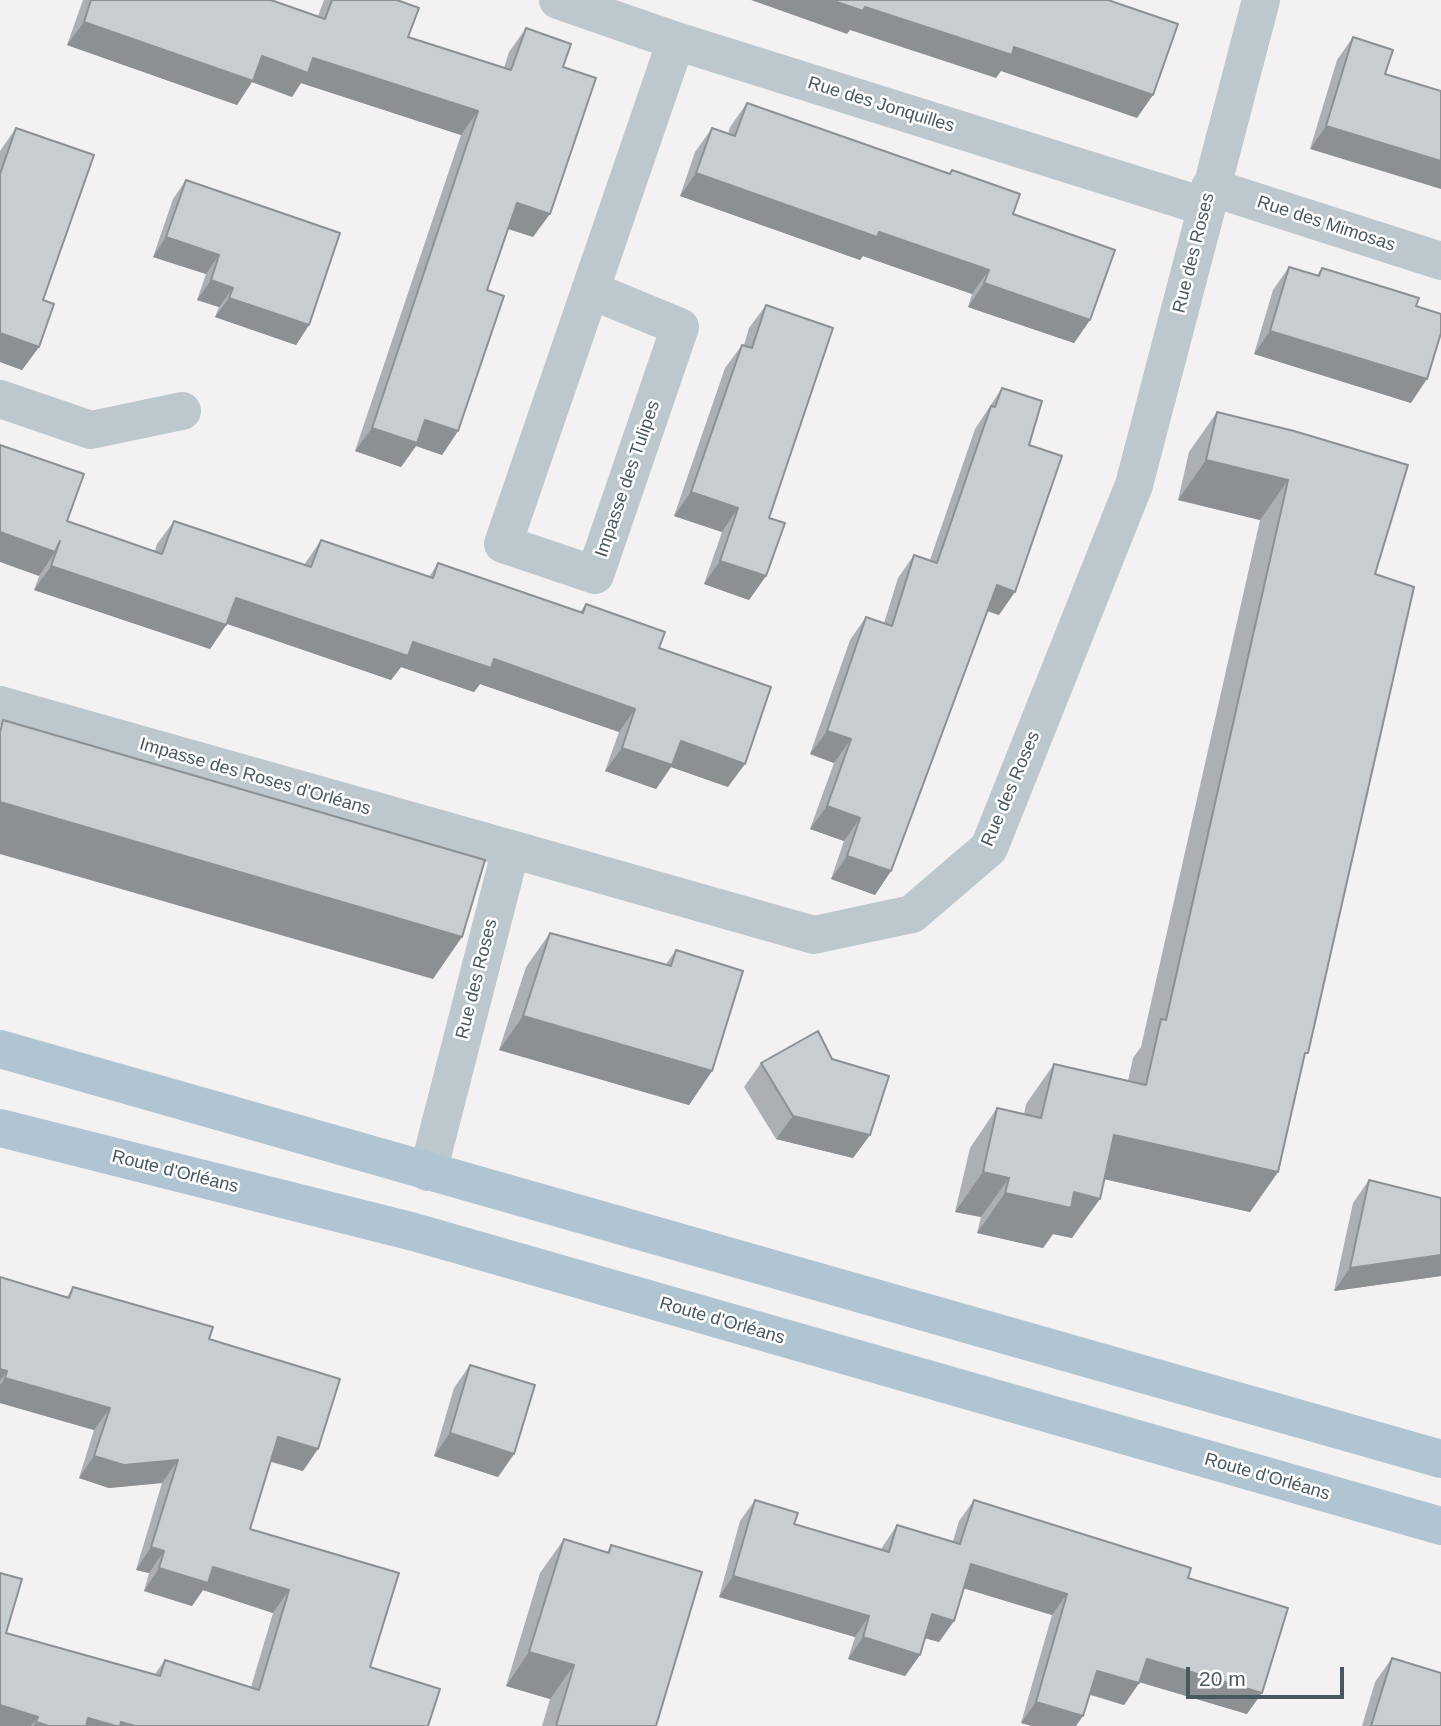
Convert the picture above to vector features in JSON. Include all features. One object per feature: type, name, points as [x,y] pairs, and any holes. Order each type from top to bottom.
[{"type":"main road","points":[[0,1049],[1441,1459]]},
{"type":"main road","name":"Route d'Orléans","points":[[0,1128],[414,1233],[1441,1526]]},
{"type":"street","name":"Rue des Jonquilles","points":[[558,0],[676,41],[1208,197]]},
{"type":"street","name":"Rue des Roses","points":[[428,1172],[511,849],[814,935],[912,914],[989,848],[1134,485],[1261,0]]},
{"type":"street","name":"Impasse des Tulipes","points":[[590,290],[680,327],[595,575],[503,544],[590,290],[676,41]]},
{"type":"street","name":"Rue des Mimosas","points":[[1208,197],[1441,261]]},
{"type":"street","points":[[0,399],[91,430],[182,411]]},
{"type":"street","name":"Impasse des Roses d'Orléans","points":[[0,705],[511,849]]},
{"type":"street","points":[[0,1068],[98,1076]]},
{"type":"building","points":[[91,0],[271,0],[325,19],[332,0],[397,0],[419,8],[408,37],[511,70],[526,28],[571,44],[563,67],[596,78],[550,214],[517,203],[487,290],[504,296],[458,431],[425,420],[417,443],[372,428],[478,111],[313,58],[308,73],[262,56],[253,81],[84,22]]},
{"type":"building","points":[[831,0],[1108,0],[1178,24],[1153,95],[1014,47],[1012,55],[865,7],[863,11]]},
{"type":"building","points":[[1353,37],[1393,50],[1385,74],[1441,91],[1441,161],[1326,126]]},
{"type":"building","points":[[747,103],[950,174],[952,170],[1020,194],[1013,214],[1115,250],[1090,320],[984,283],[989,270],[879,232],[877,237],[696,173],[712,128],[735,136]]},
{"type":"building","points":[[16,128],[94,155],[43,300],[54,304],[39,347],[0,333],[0,174]]},
{"type":"building","points":[[186,180],[340,233],[309,325],[229,298],[233,288],[211,280],[219,255],[166,237]]},
{"type":"building","points":[[1289,267],[1319,276],[1322,268],[1390,289],[1419,298],[1416,306],[1441,314],[1441,333],[1427,379],[1270,331]]},
{"type":"building","points":[[766,305],[833,328],[769,518],[785,523],[766,576],[720,561],[738,508],[691,492],[742,345],[752,348]]},
{"type":"building","points":[[1002,388],[1042,401],[1029,445],[1062,456],[1015,592],[997,585],[891,871],[847,856],[860,818],[827,806],[851,739],[827,731],[866,617],[892,626],[914,555],[937,563],[991,406],[995,407]]},
{"type":"building","points":[[1217,412],[1294,431],[1408,465],[1375,574],[1414,587],[1308,1053],[1305,1053],[1278,1172],[1114,1135],[1100,1199],[1074,1192],[1071,1208],[1005,1193],[1009,1178],[983,1172],[997,1108],[1041,1118],[1054,1064],[1146,1085],[1161,1019],[1166,1020],[1288,480],[1206,460]]},
{"type":"building","points":[[0,445],[84,474],[67,521],[162,554],[174,521],[311,567],[321,540],[433,578],[438,563],[583,613],[586,604],[665,632],[659,648],[771,687],[745,764],[681,741],[672,765],[622,748],[635,709],[494,659],[491,668],[413,642],[408,656],[236,598],[226,625],[51,566],[60,541],[55,552],[0,532]]},
{"type":"building","points":[[3,720],[485,860],[462,937],[0,802],[0,732]]},
{"type":"building","points":[[550,933],[671,966],[676,950],[743,971],[712,1071],[523,1016]]},
{"type":"building","points":[[818,1031],[832,1059],[889,1076],[870,1135],[793,1116],[761,1063]]},
{"type":"building","points":[[1369,1180],[1441,1198],[1441,1255],[1350,1268]]},
{"type":"building","points":[[0,1277],[69,1298],[73,1287],[213,1327],[209,1339],[340,1379],[318,1449],[278,1437],[250,1529],[399,1573],[370,1667],[440,1689],[428,1726],[135,1726],[121,1722],[120,1726],[116,1726],[88,1718],[86,1726],[49,1726],[36,1722],[38,1717],[0,1705],[0,1573],[22,1579],[6,1633],[160,1676],[165,1660],[259,1690],[289,1590],[213,1567],[208,1583],[159,1568],[164,1551],[151,1547],[178,1460],[124,1465],[94,1456],[110,1408],[5,1378],[7,1371],[0,1369]]},
{"type":"building","points":[[470,1365],[535,1385],[514,1454],[450,1433]]},
{"type":"building","points":[[755,1500],[798,1513],[794,1524],[889,1552],[897,1525],[960,1544],[974,1500],[1191,1568],[1188,1578],[1288,1608],[1262,1693],[1147,1659],[1139,1683],[1097,1671],[1083,1716],[1036,1702],[1067,1594],[971,1564],[954,1621],[932,1614],[920,1655],[863,1637],[869,1616],[733,1576]]},
{"type":"building","points":[[564,1539],[609,1553],[611,1545],[702,1572],[656,1726],[556,1726],[574,1665],[529,1652]]},
{"type":"building","points":[[1392,1658],[1441,1673],[1441,1726],[1371,1726]]}]
